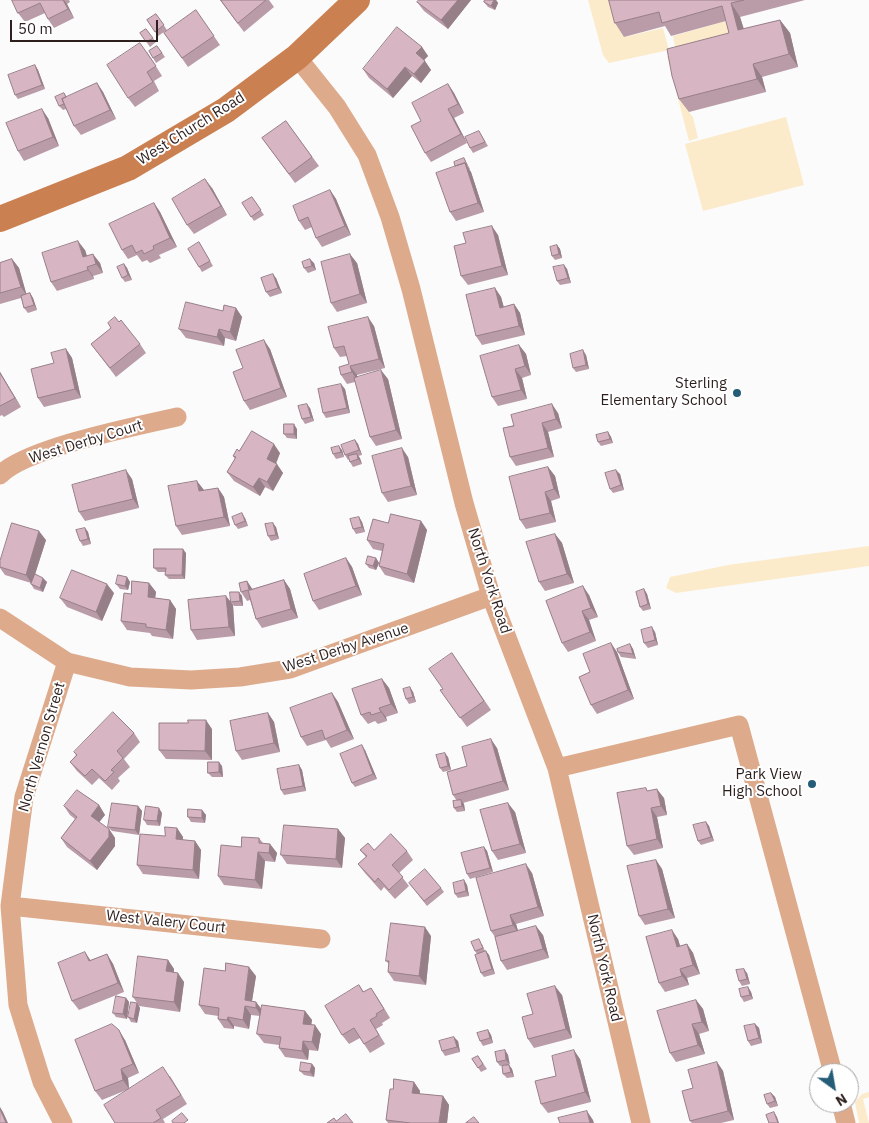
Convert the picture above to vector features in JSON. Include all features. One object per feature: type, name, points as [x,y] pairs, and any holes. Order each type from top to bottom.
[{"type":"main road","name":"West Church Road","points":[[0,218],[128,168],[226,110],[297,57],[357,0]]},
{"type":"street","name":"North York Road","points":[[297,57],[337,107],[367,156],[390,217],[411,289],[464,503],[491,596],[557,768],[641,1123]]},
{"type":"street","name":"West Derby Court","points":[[0,475],[8,467],[61,447],[176,417]]},
{"type":"street","name":"West Derby Avenue","points":[[0,618],[67,662],[130,677],[191,680],[240,677],[290,669],[491,596]]},
{"type":"street","name":"North Vernon Street","points":[[64,1123],[42,1082],[18,1005],[10,906],[24,798],[67,662]]},
{"type":"street","points":[[557,768],[740,725],[830,1063]]},
{"type":"street","name":"West Valery Court","points":[[10,906],[321,939]]},
{"type":"shaded area","points":[[588,0],[614,0],[625,37],[663,28],[669,50],[609,63],[603,55]]},
{"type":"shaded area","points":[[730,20],[733,31],[727,34],[675,47],[673,36]]},
{"type":"shaded area","points":[[675,53],[689,112],[693,117],[698,138],[689,141],[667,56]]},
{"type":"shaded area","points":[[786,117],[804,185],[703,211],[685,144]]},
{"type":"shaded area","points":[[869,546],[869,566],[676,593],[666,588],[670,577],[728,565]]},
{"type":"shaded area","points":[[869,1092],[869,1097],[863,1099],[869,1123],[859,1123],[857,1113],[859,1113],[859,1097],[862,1094]]},
{"type":"building","points":[[12,0],[63,0],[68,9],[48,19],[40,3],[18,13]]},
{"type":"building","points":[[221,0],[266,0],[238,23]]},
{"type":"building","points":[[419,0],[458,0],[441,20],[417,2]]},
{"type":"building","points":[[485,0],[494,0],[491,6],[484,2]]},
{"type":"building","points":[[609,0],[744,0],[731,3],[738,30],[780,20],[789,54],[753,64],[757,79],[679,99],[667,49],[729,33],[722,6],[662,23],[659,12],[615,23]]},
{"type":"building","points":[[196,10],[214,36],[182,58],[164,33]]},
{"type":"building","points":[[156,14],[164,25],[155,32],[147,20]]},
{"type":"building","points":[[397,27],[422,47],[416,53],[425,61],[414,74],[405,67],[387,89],[363,69]]},
{"type":"building","points":[[146,29],[153,38],[146,42],[140,33]]},
{"type":"building","points":[[140,43],[156,66],[147,72],[153,82],[128,98],[107,65]]},
{"type":"building","points":[[157,46],[162,53],[153,58],[149,51]]},
{"type":"building","points":[[35,65],[42,85],[15,95],[8,75]]},
{"type":"building","points":[[97,83],[110,110],[74,126],[62,99]]},
{"type":"building","points":[[448,84],[458,104],[448,109],[461,134],[425,153],[411,126],[421,121],[412,103]]},
{"type":"building","points":[[64,93],[66,97],[62,99],[64,104],[59,106],[55,97]]},
{"type":"building","points":[[42,109],[53,137],[18,151],[6,123]]},
{"type":"building","points":[[286,121],[312,157],[289,174],[262,138]]},
{"type":"building","points":[[479,131],[485,142],[470,148],[465,137]]},
{"type":"building","points":[[464,158],[467,165],[465,163],[455,166],[454,162]]},
{"type":"building","points":[[465,163],[478,203],[450,212],[436,173]]},
{"type":"building","points":[[205,179],[221,206],[187,225],[172,199]]},
{"type":"building","points":[[330,190],[345,226],[316,238],[308,217],[299,221],[293,206]]},
{"type":"building","points":[[252,197],[261,210],[251,217],[242,203]]},
{"type":"building","points":[[154,203],[170,238],[153,246],[154,249],[144,254],[142,250],[136,253],[132,245],[122,250],[109,224]]},
{"type":"building","points":[[492,226],[502,266],[461,276],[454,246],[466,243],[463,233]]},
{"type":"building","points":[[78,241],[83,257],[93,254],[96,264],[87,267],[88,270],[51,282],[42,253]]},
{"type":"building","points":[[199,242],[210,261],[199,267],[188,249]]},
{"type":"building","points":[[557,245],[559,254],[552,256],[550,247]]},
{"type":"building","points":[[350,254],[360,294],[331,303],[321,262]]},
{"type":"building","points":[[12,259],[21,287],[0,293],[0,263]]},
{"type":"building","points":[[310,259],[312,266],[304,268],[302,262]]},
{"type":"building","points":[[124,264],[128,275],[122,278],[117,267]]},
{"type":"building","points":[[564,265],[568,278],[557,281],[553,267]]},
{"type":"building","points":[[273,274],[278,288],[266,292],[261,278]]},
{"type":"building","points":[[495,288],[500,308],[514,304],[519,326],[476,336],[466,295]]},
{"type":"building","points":[[30,293],[34,305],[24,308],[21,296]]},
{"type":"building","points":[[186,302],[223,311],[224,305],[236,308],[230,332],[219,329],[217,337],[179,329]]},
{"type":"building","points":[[115,317],[119,322],[121,320],[140,344],[110,368],[91,344],[111,328],[108,323]]},
{"type":"building","points":[[368,317],[379,359],[350,366],[352,372],[341,375],[339,367],[349,364],[344,346],[334,348],[328,327]]},
{"type":"building","points":[[264,340],[281,388],[244,401],[233,372],[243,368],[236,350]]},
{"type":"building","points":[[519,345],[525,366],[515,369],[521,390],[492,397],[480,356]]},
{"type":"building","points":[[66,349],[75,389],[38,398],[31,369],[54,363],[51,353]]},
{"type":"building","points":[[583,350],[586,365],[573,368],[570,354]]},
{"type":"building","points":[[381,370],[396,430],[370,437],[354,378]]},
{"type":"building","points":[[0,373],[15,398],[0,406]]},
{"type":"building","points":[[341,384],[347,408],[323,413],[318,389]]},
{"type":"building","points":[[307,404],[311,417],[302,419],[298,406]]},
{"type":"building","points":[[552,404],[556,419],[542,423],[548,448],[510,457],[503,428],[514,426],[511,415]]},
{"type":"building","points":[[284,424],[294,424],[294,434],[284,434]]},
{"type":"building","points":[[252,431],[274,444],[267,459],[277,464],[267,482],[259,478],[253,487],[227,472],[236,457],[233,456],[237,449],[239,451]]},
{"type":"building","points":[[608,432],[610,439],[598,442],[596,435]]},
{"type":"building","points":[[355,440],[359,450],[345,455],[341,445]]},
{"type":"building","points":[[339,446],[341,452],[333,454],[331,448]]},
{"type":"building","points":[[402,448],[411,486],[382,493],[372,456]]},
{"type":"building","points":[[357,454],[358,459],[350,462],[348,456]]},
{"type":"building","points":[[548,467],[554,489],[545,492],[550,513],[520,520],[509,477]]},
{"type":"building","points":[[126,470],[133,499],[79,512],[72,485]]},
{"type":"building","points":[[616,470],[621,485],[610,489],[605,473]]},
{"type":"building","points":[[197,481],[199,491],[218,488],[224,517],[176,526],[168,486]]},
{"type":"building","points":[[242,513],[245,521],[235,525],[232,517]]},
{"type":"building","points":[[391,514],[421,521],[407,574],[379,566],[384,544],[367,540],[373,519],[388,523]]},
{"type":"building","points":[[359,517],[362,527],[353,529],[350,519]]},
{"type":"building","points":[[12,523],[39,531],[26,575],[0,567],[0,561]]},
{"type":"building","points":[[273,523],[276,535],[268,536],[265,524]]},
{"type":"building","points":[[85,528],[88,539],[80,541],[76,530]]},
{"type":"building","points":[[555,534],[567,574],[539,582],[526,542]]},
{"type":"building","points":[[154,549],[183,549],[182,575],[165,575],[166,568],[154,568]]},
{"type":"building","points":[[368,556],[376,558],[373,566],[366,564]]},
{"type":"building","points":[[346,558],[356,586],[313,601],[304,574]]},
{"type":"building","points":[[72,570],[107,584],[96,612],[60,598]]},
{"type":"building","points":[[35,574],[43,578],[40,588],[31,584]]},
{"type":"building","points":[[118,575],[127,577],[125,586],[116,584]]},
{"type":"building","points":[[284,580],[291,609],[256,619],[248,590],[241,592],[239,583],[247,581],[249,590]]},
{"type":"building","points":[[132,581],[149,583],[148,597],[170,600],[166,630],[146,627],[146,624],[121,621],[124,593],[131,594]]},
{"type":"building","points":[[583,586],[591,608],[582,611],[590,632],[562,643],[546,601]]},
{"type":"building","points":[[644,589],[648,604],[640,607],[636,592]]},
{"type":"building","points":[[230,592],[239,592],[240,601],[231,602]]},
{"type":"building","points":[[226,596],[229,627],[191,630],[188,600]]},
{"type":"building","points":[[652,627],[655,640],[644,643],[641,630]]},
{"type":"building","points":[[611,643],[628,690],[591,705],[579,677],[590,672],[583,654]]},
{"type":"building","points":[[630,644],[633,654],[618,652],[617,649]]},
{"type":"building","points":[[452,653],[484,701],[460,718],[440,690],[443,689],[429,669]]},
{"type":"building","points":[[382,679],[391,704],[379,708],[381,712],[371,715],[370,712],[361,715],[352,689]]},
{"type":"building","points":[[410,687],[413,697],[406,699],[403,689]]},
{"type":"building","points":[[332,693],[347,730],[325,739],[322,730],[301,737],[290,708]]},
{"type":"building","points":[[113,712],[134,733],[117,751],[123,758],[111,770],[114,772],[105,781],[92,769],[85,776],[70,762],[77,755],[74,752]]},
{"type":"building","points":[[268,713],[274,743],[236,751],[230,721]]},
{"type":"building","points":[[188,720],[206,720],[205,751],[159,750],[159,723],[188,723]]},
{"type":"building","points":[[491,739],[503,781],[453,795],[447,772],[467,766],[462,747]]},
{"type":"building","points":[[362,745],[373,774],[352,783],[340,754]]},
{"type":"building","points":[[445,753],[448,766],[440,768],[436,755]]},
{"type":"building","points":[[208,762],[219,762],[219,772],[208,773]]},
{"type":"building","points":[[299,765],[303,786],[281,790],[277,769]]},
{"type":"building","points":[[646,788],[647,791],[657,789],[661,806],[651,808],[657,839],[627,846],[617,793]]},
{"type":"building","points":[[77,790],[99,805],[91,816],[109,829],[109,837],[90,861],[61,838],[77,817],[64,806]]},
{"type":"building","points":[[461,800],[462,806],[454,808],[453,801]]},
{"type":"building","points":[[112,803],[138,806],[135,830],[108,827]]},
{"type":"building","points":[[508,803],[520,844],[492,851],[480,810]]},
{"type":"building","points":[[146,806],[159,808],[157,821],[144,820]]},
{"type":"building","points":[[188,809],[202,810],[202,818],[188,817]]},
{"type":"building","points":[[706,822],[711,837],[698,841],[693,825]]},
{"type":"building","points":[[284,825],[338,829],[336,859],[281,855]]},
{"type":"building","points":[[165,827],[177,828],[176,839],[195,841],[193,870],[137,865],[140,834],[165,836]]},
{"type":"building","points":[[391,834],[407,851],[392,865],[403,877],[389,890],[378,878],[375,882],[358,864],[367,856],[360,850],[368,843],[374,850]]},
{"type":"building","points":[[242,837],[259,838],[259,843],[270,844],[269,853],[258,852],[255,880],[218,876],[221,845],[241,847]]},
{"type":"building","points":[[484,847],[490,868],[467,874],[461,853]]},
{"type":"building","points":[[656,860],[668,909],[639,916],[627,866]]},
{"type":"building","points":[[526,864],[538,907],[510,915],[513,925],[491,931],[476,878]]},
{"type":"building","points":[[425,869],[441,888],[424,901],[409,883]]},
{"type":"building","points":[[464,880],[466,891],[455,894],[453,883]]},
{"type":"building","points":[[391,923],[425,927],[419,976],[388,972],[389,961],[386,961]]},
{"type":"building","points":[[536,926],[543,949],[501,961],[495,937]]},
{"type":"building","points":[[672,930],[677,947],[687,944],[693,965],[680,969],[682,976],[659,983],[646,937]]},
{"type":"building","points":[[479,939],[483,948],[475,951],[471,942]]},
{"type":"building","points":[[486,951],[492,969],[481,973],[475,955]]},
{"type":"building","points":[[85,952],[89,961],[107,954],[118,983],[72,1001],[58,963]]},
{"type":"building","points":[[138,956],[168,960],[166,971],[178,973],[174,1002],[133,997]]},
{"type":"building","points":[[226,963],[249,967],[245,1000],[256,1002],[256,1008],[245,1006],[243,1020],[228,1017],[227,1020],[218,1019],[219,1008],[199,1005],[204,968],[225,971]]},
{"type":"building","points":[[744,969],[747,979],[739,981],[736,970]]},
{"type":"building","points":[[359,985],[363,992],[371,988],[384,1009],[370,1020],[379,1035],[364,1044],[354,1028],[342,1035],[325,1006]]},
{"type":"building","points":[[555,986],[566,1029],[528,1039],[522,1017],[533,1014],[527,994]]},
{"type":"building","points":[[748,987],[750,995],[741,997],[739,989]]},
{"type":"building","points":[[116,996],[126,998],[123,1014],[113,1013]]},
{"type":"building","points":[[696,1000],[702,1022],[692,1024],[698,1045],[670,1053],[657,1011]]},
{"type":"building","points":[[131,1002],[137,1003],[134,1019],[128,1017]]},
{"type":"building","points":[[262,1005],[305,1011],[303,1024],[315,1025],[312,1042],[303,1041],[302,1051],[279,1048],[281,1037],[257,1034]]},
{"type":"building","points":[[112,1024],[119,1030],[133,1064],[121,1069],[123,1080],[95,1091],[75,1040]]},
{"type":"building","points":[[755,1024],[759,1038],[748,1041],[744,1026]]},
{"type":"building","points":[[488,1030],[490,1038],[480,1041],[477,1033]]},
{"type":"building","points":[[454,1037],[457,1047],[442,1051],[439,1041]]},
{"type":"building","points":[[505,1050],[506,1060],[497,1062],[495,1052]]},
{"type":"building","points":[[574,1050],[585,1092],[541,1104],[535,1081],[556,1076],[552,1056]]},
{"type":"building","points":[[478,1056],[483,1064],[478,1068],[472,1059]]},
{"type":"building","points":[[301,1062],[312,1064],[310,1072],[300,1071]]},
{"type":"building","points":[[717,1062],[728,1111],[690,1121],[682,1091],[693,1088],[688,1070]]},
{"type":"building","points":[[509,1065],[511,1072],[503,1074],[502,1066]]},
{"type":"building","points":[[163,1067],[181,1095],[156,1110],[161,1118],[153,1123],[115,1123],[104,1105]]},
{"type":"building","points":[[394,1079],[414,1082],[412,1093],[443,1096],[439,1123],[411,1123],[386,1120],[390,1089],[393,1089]]},
{"type":"building","points":[[771,1093],[775,1101],[767,1104],[764,1095]]},
{"type":"building","points":[[0,1109],[6,1123],[0,1123]]},
{"type":"building","points":[[587,1111],[590,1123],[560,1123],[558,1118]]},
{"type":"building","points":[[774,1112],[778,1123],[769,1123],[766,1115]]},
{"type":"building","points":[[182,1113],[188,1120],[184,1123],[173,1123],[172,1121]]},
{"type":"building","points":[[346,1114],[353,1123],[327,1123],[334,1118],[336,1121]]},
{"type":"building","points":[[474,1117],[479,1123],[466,1123]]},
{"type":"place","name":"Sterling Elementary School","points":[[737,393]]},
{"type":"place","name":"Park View High School","points":[[812,784]]}]
